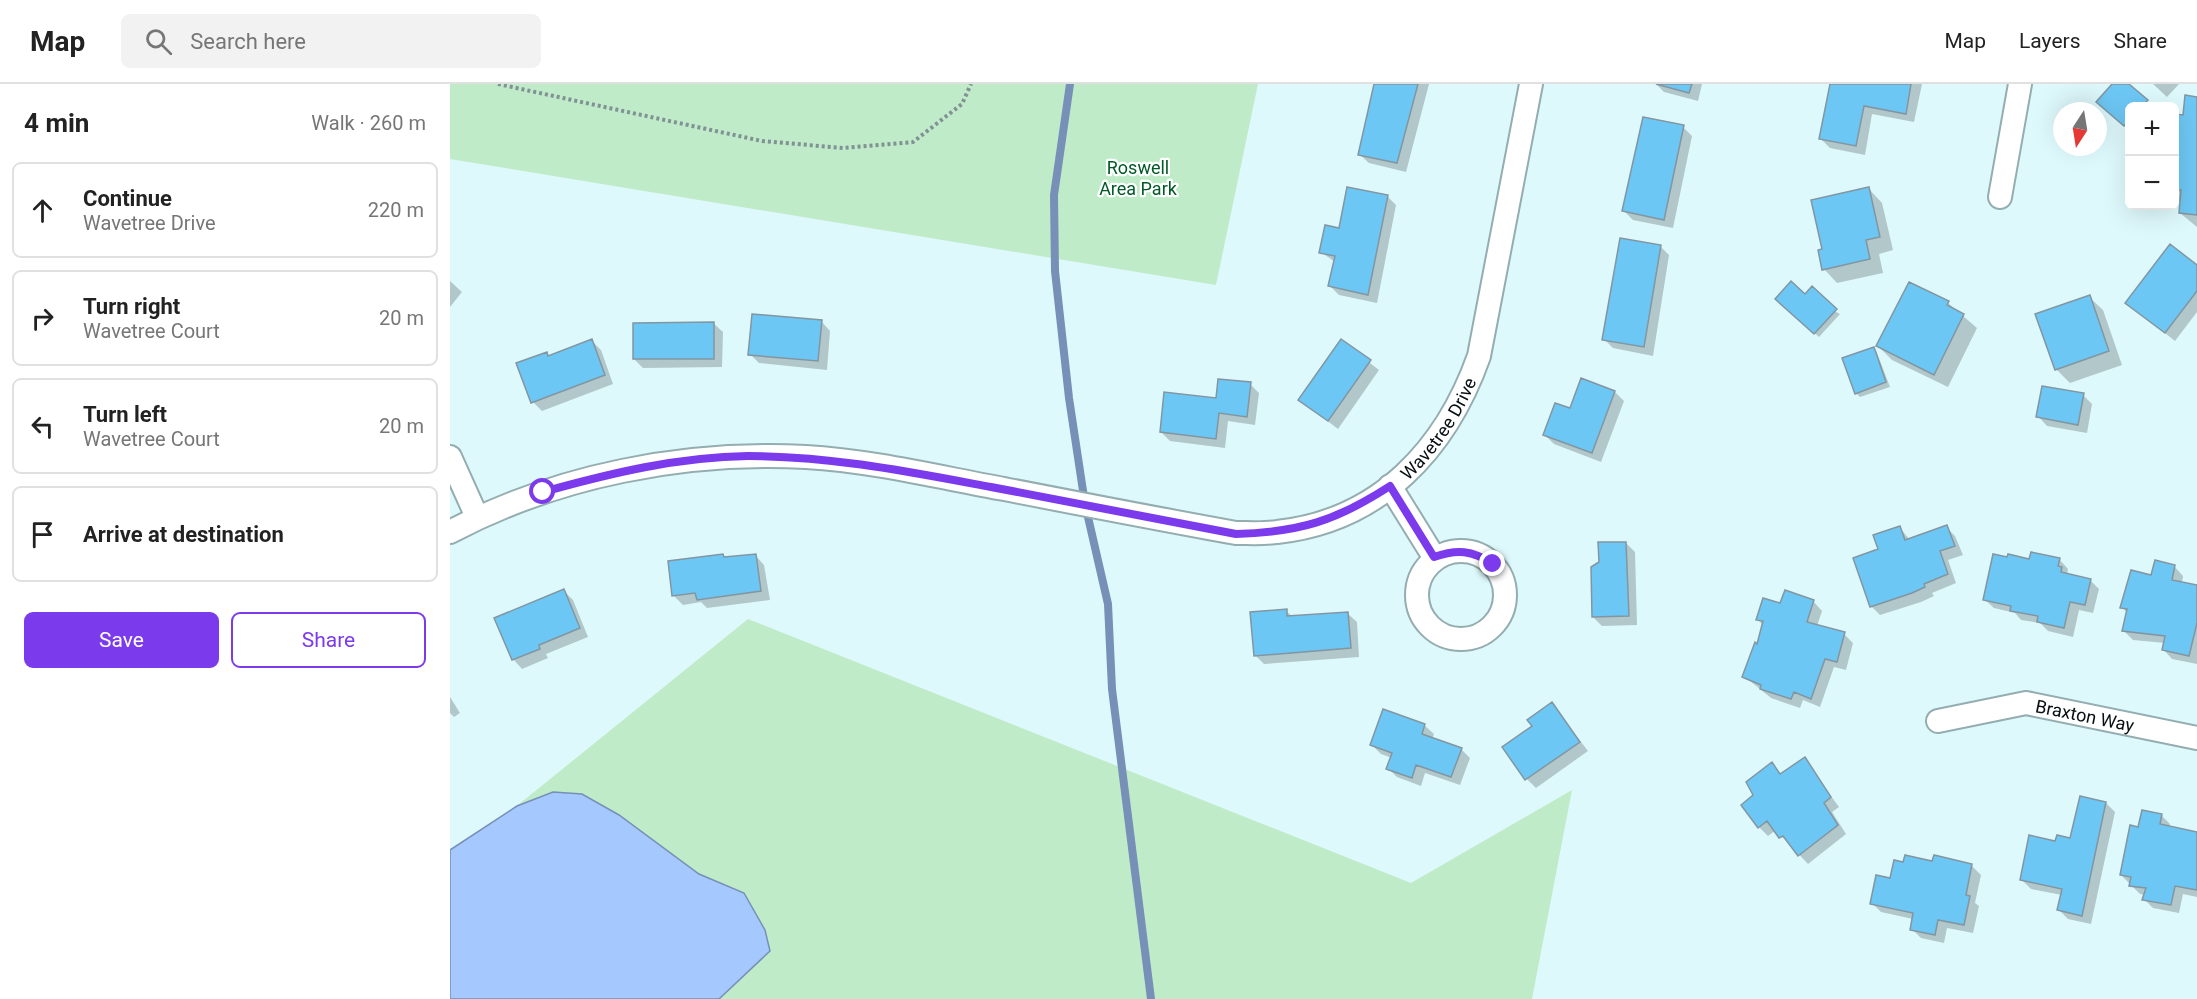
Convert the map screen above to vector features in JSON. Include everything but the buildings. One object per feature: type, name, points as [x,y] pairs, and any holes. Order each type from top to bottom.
[{"type":"street","name":"Wavetree Drive","points":[[450,532],[477,517],[543,492],[614,472],[674,462],[746,456],[807,457],[874,465],[1236,534],[1278,532],[1318,523],[1357,508],[1390,486],[1420,461],[1446,428],[1466,392],[1479,356],[1532,84]]},
{"type":"street","points":[[2000,197],[2020,84]]},
{"type":"street","points":[[450,457],[477,517]]},
{"type":"street","points":[[1390,486],[1434,557]]},
{"type":"street","name":"Braxton Way","points":[[1938,721],[2026,703],[2197,738]]},
{"type":"path","points":[[498,84],[762,141],[843,148],[913,142],[962,104],[970,84]]},
{"type":"green space","name":"Roswell Area Park","points":[[450,84],[1258,84],[1216,285],[450,159]]},
{"type":"green space","points":[[748,619],[1411,883],[1572,790],[1532,999],[450,999],[450,860]]},
{"type":"water","points":[[553,792],[582,794],[619,815],[699,874],[744,893],[765,930],[770,951],[719,999],[450,999],[450,850],[517,806]]},
{"type":"waterway","points":[[1070,84],[1054,195],[1055,271],[1069,398],[1085,504],[1108,604],[1112,689],[1151,999]]},
{"type":"route","points":[[543,492],[614,472],[674,462],[746,456],[807,457],[874,465],[1236,534],[1278,532],[1318,523],[1357,508],[1390,486],[1434,557],[1463,550],[1479,555],[1493,564]]}]
